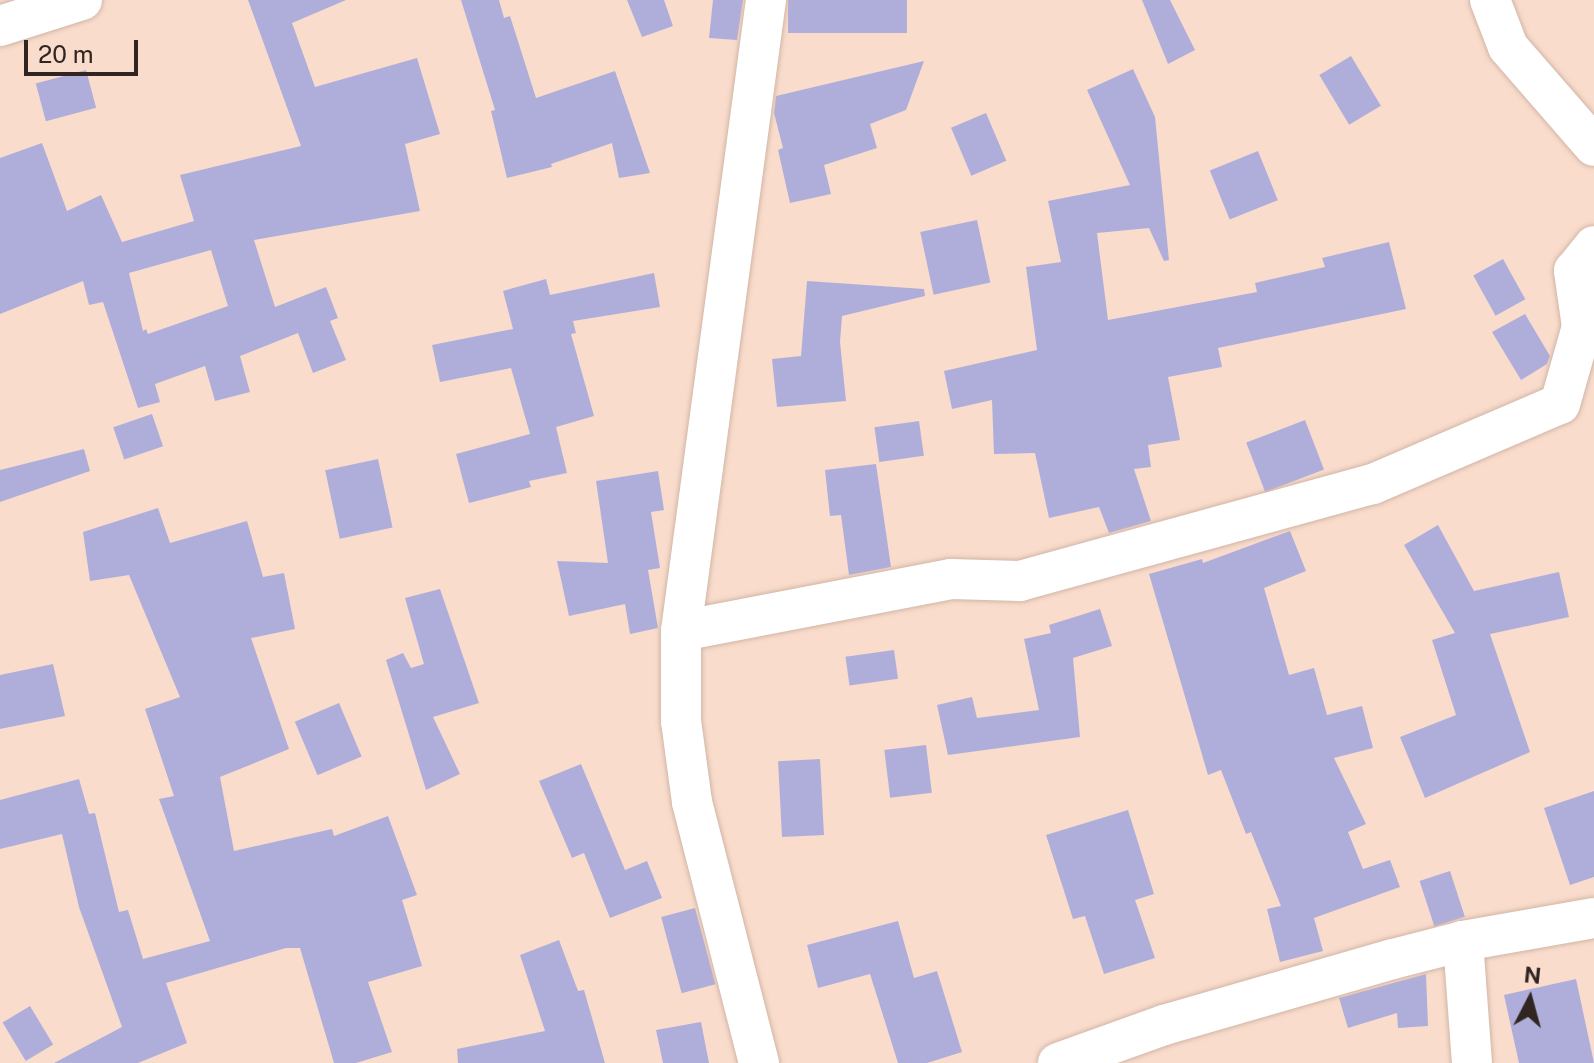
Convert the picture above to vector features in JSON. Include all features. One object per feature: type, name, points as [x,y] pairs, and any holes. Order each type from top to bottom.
[{"type":"street","points":[[0,26],[82,0]]},
{"type":"street","points":[[759,1063],[692,802],[681,721],[681,631],[766,0]]},
{"type":"street","points":[[1490,0],[1508,47],[1594,146]]},
{"type":"street","points":[[681,631],[951,579],[1020,581],[1387,478],[1560,404],[1582,327],[1574,271],[1594,246]]},
{"type":"street","points":[[1058,1063],[1164,1025],[1463,941],[1594,918]]},
{"type":"street","points":[[1463,941],[1472,1063]]},
{"type":"building","points":[[248,0],[346,0],[292,23],[315,87],[417,58],[440,134],[405,144],[420,211],[254,240],[275,307],[326,287],[338,318],[330,321],[346,360],[313,373],[298,333],[240,356],[250,392],[215,401],[205,366],[155,384],[160,402],[138,408],[103,302],[89,305],[83,281],[0,314],[0,158],[42,143],[67,211],[101,195],[122,242],[194,221],[180,175],[301,146]],"holes":[[[211,250],[228,306],[148,334],[146,329],[143,331],[129,273]]]},
{"type":"building","points":[[461,0],[499,0],[504,18],[510,16],[536,98],[615,71],[650,173],[619,178],[612,143],[551,164],[552,167],[507,178],[491,111],[495,110]]},
{"type":"building","points":[[627,0],[664,0],[673,26],[642,37]]},
{"type":"building","points":[[713,0],[743,0],[737,40],[709,38]]},
{"type":"building","points":[[788,0],[907,0],[907,33],[788,33]]},
{"type":"building","points":[[1142,0],[1170,0],[1195,50],[1168,64]]},
{"type":"building","points":[[1351,56],[1381,106],[1349,125],[1319,75]]},
{"type":"building","points":[[924,61],[906,110],[870,124],[877,148],[824,165],[831,194],[790,203],[778,150],[783,148],[774,113],[776,96]]},
{"type":"building","points":[[1133,69],[1155,117],[1169,260],[1164,261],[1149,228],[1097,233],[1108,320],[1257,292],[1255,283],[1325,267],[1322,258],[1389,242],[1406,309],[1218,348],[1222,367],[1168,377],[1180,440],[1148,445],[1151,467],[1134,469],[1151,521],[1109,533],[1099,507],[1049,518],[1035,453],[994,454],[992,400],[952,409],[944,371],[1037,350],[1026,267],[1061,262],[1048,201],[1130,185],[1087,90]]},
{"type":"building","points":[[86,70],[96,108],[46,121],[36,83]]},
{"type":"building","points":[[986,113],[1006,161],[971,176],[951,128]]},
{"type":"building","points":[[1258,151],[1278,200],[1230,220],[1210,170]]},
{"type":"building","points":[[977,220],[990,283],[934,295],[920,232]]},
{"type":"building","points":[[1503,259],[1525,299],[1496,316],[1473,275]]},
{"type":"building","points":[[654,273],[660,307],[573,321],[576,333],[571,334],[594,416],[556,427],[567,473],[529,481],[531,487],[469,503],[456,454],[530,434],[511,368],[440,382],[432,345],[513,329],[503,291],[546,279],[550,295]]},
{"type":"building","points":[[807,281],[924,289],[925,296],[842,316],[840,342],[846,401],[777,407],[772,359],[801,356]]},
{"type":"building","points":[[1525,314],[1550,356],[1547,364],[1521,380],[1492,332]]},
{"type":"building","points":[[152,414],[163,446],[124,459],[113,427]]},
{"type":"building","points":[[1305,420],[1324,469],[1265,492],[1246,443]]},
{"type":"building","points":[[919,421],[924,456],[879,462],[874,427]]},
{"type":"building","points":[[84,449],[90,471],[0,502],[0,470]]},
{"type":"building","points":[[378,459],[393,527],[340,539],[325,470]]},
{"type":"building","points":[[876,464],[891,567],[849,575],[841,515],[830,516],[825,470]]},
{"type":"building","points":[[658,471],[664,510],[651,512],[660,568],[648,570],[658,628],[630,634],[625,604],[569,616],[557,561],[608,563],[596,481]]},
{"type":"building","points":[[158,508],[170,543],[247,521],[263,577],[284,573],[295,629],[251,638],[289,749],[220,777],[234,851],[332,829],[334,836],[388,816],[417,895],[402,900],[422,966],[368,982],[392,1052],[356,1063],[334,1063],[300,948],[286,948],[166,983],[187,1043],[138,1063],[54,1063],[122,1027],[79,907],[62,834],[0,849],[0,800],[79,779],[89,814],[95,813],[119,912],[128,910],[143,959],[210,941],[159,799],[174,796],[145,709],[180,697],[129,575],[90,581],[83,532]]},
{"type":"building","points":[[1438,525],[1474,591],[1559,572],[1569,617],[1490,634],[1530,752],[1425,798],[1400,737],[1456,715],[1432,640],[1455,633],[1404,545]]},
{"type":"building","points":[[1290,531],[1306,571],[1264,588],[1289,675],[1314,668],[1327,715],[1362,706],[1373,748],[1334,758],[1366,824],[1348,832],[1363,869],[1390,860],[1400,887],[1314,918],[1323,951],[1280,962],[1267,909],[1281,906],[1251,832],[1246,834],[1221,770],[1208,775],[1149,574],[1202,559],[1203,563]]},
{"type":"building","points":[[440,589],[479,703],[433,717],[460,774],[426,790],[386,660],[403,653],[411,668],[424,664],[405,598]]},
{"type":"building","points":[[1100,609],[1112,646],[1073,658],[1080,737],[948,755],[937,705],[972,697],[977,718],[1039,710],[1024,639],[1051,633],[1049,625]]},
{"type":"building","points":[[894,650],[898,679],[850,686],[845,657]]},
{"type":"building","points":[[53,664],[65,716],[0,729],[0,675]]},
{"type":"building","points":[[339,703],[362,756],[317,775],[295,722]]},
{"type":"building","points":[[926,745],[932,793],[890,798],[884,750]]},
{"type":"building","points":[[820,759],[824,835],[782,837],[778,761]]},
{"type":"building","points":[[581,764],[625,870],[647,861],[662,898],[610,918],[584,853],[572,858],[539,781]]},
{"type":"building","points":[[1594,791],[1594,877],[1570,885],[1544,808]]},
{"type":"building","points":[[1128,810],[1154,894],[1135,900],[1155,958],[1104,974],[1085,916],[1073,919],[1046,835]]},
{"type":"building","points":[[1450,871],[1465,917],[1434,927],[1420,881]]},
{"type":"building","points":[[695,908],[715,984],[682,993],[661,917]]},
{"type":"building","points":[[898,921],[914,978],[937,971],[962,1052],[927,1063],[898,1063],[870,974],[818,988],[807,945]]},
{"type":"building","points":[[559,940],[578,991],[584,990],[605,1063],[458,1063],[457,1049],[545,1031],[520,955]]},
{"type":"building","points":[[1426,974],[1428,1026],[1398,1028],[1397,1013],[1348,1028],[1339,998]]},
{"type":"building","points":[[1576,979],[1594,1063],[1519,1063],[1504,995]]},
{"type":"building","points":[[30,1006],[53,1045],[26,1061],[3,1022]]},
{"type":"building","points":[[701,1022],[709,1063],[663,1063],[656,1030]]}]
